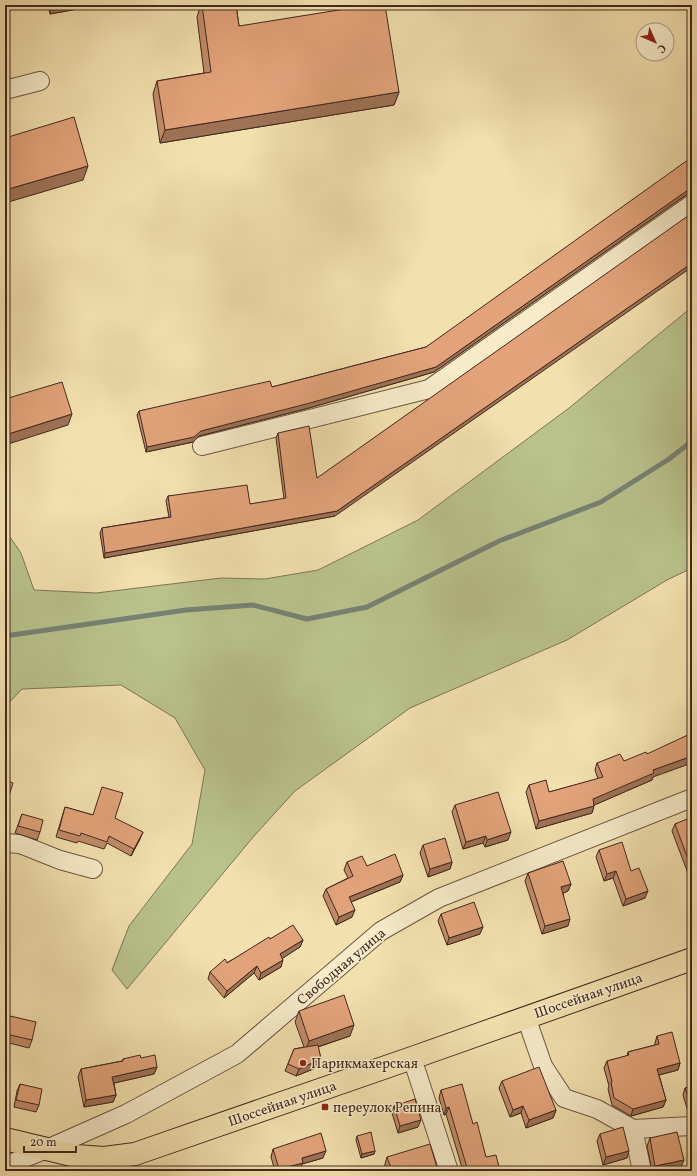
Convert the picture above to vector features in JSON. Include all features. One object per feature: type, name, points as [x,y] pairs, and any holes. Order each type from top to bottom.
[{"type":"main road","name":"Шоссейная улица","points":[[47,1149],[78,1163],[135,1154],[692,959]]},
{"type":"main road","points":[[5,1139],[47,1149]]},
{"type":"street","points":[[5,90],[40,81]]},
{"type":"street","points":[[202,446],[429,389],[692,204]]},
{"type":"street","name":"Свободная улица","points":[[47,1149],[126,1114],[237,1054],[381,931],[439,898],[692,798]]},
{"type":"street","points":[[5,843],[20,844],[60,860],[93,869]]},
{"type":"street","points":[[526,1017],[543,1066],[564,1098],[597,1109],[633,1130],[692,1126]]},
{"type":"street","points":[[412,1058],[449,1171]]},
{"type":"street","points":[[633,1130],[642,1171]]},
{"type":"street","points":[[5,1166],[47,1149]]},
{"type":"green space","points":[[692,307],[692,568],[667,580],[567,640],[410,708],[295,791],[254,836],[127,989],[112,970],[129,926],[192,844],[205,770],[175,718],[121,685],[22,689],[5,707],[5,530],[21,553],[34,590],[96,593],[221,578],[265,579],[318,570],[418,520],[569,408]]},
{"type":"building","points":[[202,5],[236,5],[239,26],[370,5],[385,5],[399,92],[165,130],[157,81],[211,72]]},
{"type":"building","points":[[74,117],[88,166],[5,190],[5,138]]},
{"type":"building","points":[[692,157],[692,190],[688,190],[436,367],[310,403],[201,431],[194,437],[147,447],[139,411],[270,381],[272,387],[426,347]]},
{"type":"building","points":[[692,213],[692,263],[337,511],[105,553],[102,528],[171,517],[168,496],[247,485],[250,504],[286,498],[278,433],[309,426],[317,478]]},
{"type":"building","points":[[62,382],[72,414],[5,435],[5,399]]},
{"type":"building","points":[[692,733],[692,756],[653,770],[654,773],[593,799],[594,806],[539,821],[529,785],[546,780],[549,792],[603,777],[597,763],[620,754],[624,761],[646,752],[647,754]]},
{"type":"building","points":[[5,780],[13,783],[5,809]]},
{"type":"building","points":[[102,787],[123,793],[115,818],[143,832],[134,849],[109,836],[107,842],[81,833],[80,836],[59,830],[65,807],[93,815]]},
{"type":"building","points":[[498,792],[511,832],[487,840],[486,836],[466,842],[455,805]]},
{"type":"building","points":[[22,814],[43,820],[40,832],[18,826]]},
{"type":"building","points":[[692,817],[692,870],[675,824]]},
{"type":"building","points":[[445,838],[452,862],[430,869],[423,845]]},
{"type":"building","points":[[622,842],[631,871],[639,868],[648,891],[626,899],[616,871],[607,874],[599,850]]},
{"type":"building","points":[[395,854],[403,875],[349,897],[355,910],[339,917],[326,889],[353,876],[347,862],[362,856],[367,866]]},
{"type":"building","points":[[563,861],[571,884],[561,887],[570,919],[545,926],[528,873]]},
{"type":"building","points":[[474,902],[483,927],[449,938],[441,914]]},
{"type":"building","points":[[293,925],[303,940],[280,954],[283,960],[261,973],[257,966],[227,991],[210,972],[225,959],[227,963],[269,937],[270,939]]},
{"type":"building","points":[[344,995],[354,1025],[309,1041],[299,1011]]},
{"type":"building","points":[[10,1016],[36,1022],[32,1040],[6,1034]]},
{"type":"building","points":[[672,1032],[680,1063],[657,1069],[666,1100],[633,1109],[614,1098],[607,1061],[629,1055],[628,1052],[659,1044],[657,1036]]},
{"type":"building","points":[[318,1045],[321,1059],[299,1069],[288,1064],[294,1049]]},
{"type":"building","points":[[140,1055],[141,1058],[155,1055],[157,1067],[112,1077],[116,1095],[86,1100],[81,1069],[123,1061],[123,1059]]},
{"type":"building","points":[[539,1067],[556,1110],[529,1120],[523,1106],[513,1110],[502,1081]]},
{"type":"building","points":[[20,1084],[42,1089],[39,1105],[16,1100]]},
{"type":"building","points":[[462,1084],[473,1124],[477,1122],[486,1157],[496,1155],[500,1171],[468,1171],[449,1107],[446,1108],[441,1090]]},
{"type":"building","points":[[692,1086],[692,1108],[685,1088]]},
{"type":"building","points":[[415,1099],[421,1120],[400,1126],[394,1106]]},
{"type":"building","points":[[623,1127],[629,1151],[606,1157],[600,1134]]},
{"type":"building","points":[[371,1132],[375,1151],[362,1154],[357,1136]]},
{"type":"building","points":[[677,1132],[684,1160],[655,1166],[650,1138]]},
{"type":"building","points":[[321,1133],[326,1151],[302,1158],[303,1163],[279,1169],[273,1149]]},
{"type":"building","points":[[430,1144],[438,1171],[392,1171],[387,1157]]},
{"type":"waterway","points":[[5,636],[186,610],[253,605],[307,619],[367,607],[499,541],[601,502],[669,459],[692,441]]},
{"type":"place","name":"Парикмахерская","points":[[303,1063]]},
{"type":"place","name":"переулок Репина","points":[[325,1107]]}]
